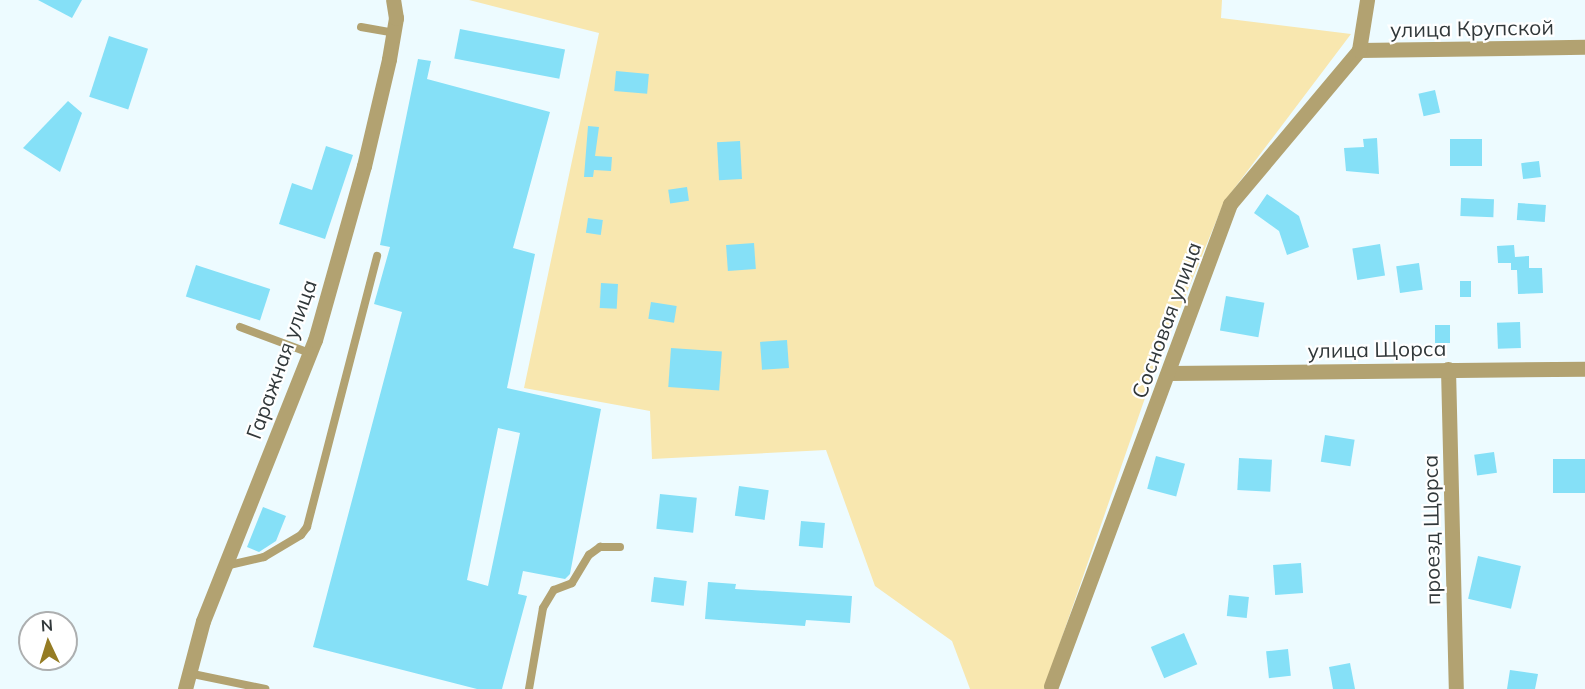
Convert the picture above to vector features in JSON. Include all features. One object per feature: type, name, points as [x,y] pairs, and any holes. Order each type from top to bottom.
[{"type":"street","points":[[1359,50],[1367,0]]},
{"type":"street","name":"Гаражная улица","points":[[185,689],[225,566],[310,353],[323,296],[364,166],[398,31],[394,1]]},
{"type":"street","name":"улица Крупской","points":[[1359,50],[1585,47]]},
{"type":"street","name":"Сосновая улица","points":[[1051,686],[1230,204],[1359,50]]},
{"type":"street","name":"проезд Щорса","points":[[1448,369],[1456,689]]},
{"type":"street","name":"улица Щорса","points":[[1169,373],[1585,369]]},
{"type":"lane","points":[[361,27],[398,31]]},
{"type":"lane","points":[[225,566],[264,557],[301,535],[307,527],[377,255]]},
{"type":"lane","points":[[240,327],[310,353]]},
{"type":"lane","points":[[529,689],[543,608],[554,590],[572,583],[588,555],[600,547],[620,547]]},
{"type":"lane","points":[[188,674],[265,689]]},
{"type":"shaded area","points":[[469,0],[1222,0],[1221,18],[1351,34],[1224,202],[1153,375],[1044,689],[970,689],[952,641],[875,586],[826,450],[652,459],[650,411],[524,388],[599,33]]},
{"type":"building","points":[[38,0],[82,0],[72,18]]},
{"type":"building","points":[[460,29],[565,49],[559,79],[454,58]]},
{"type":"building","points":[[109,36],[148,49],[128,110],[89,97]]},
{"type":"building","points":[[418,59],[431,61],[427,79],[550,112],[513,248],[535,254],[507,388],[601,409],[570,574],[565,579],[523,571],[518,594],[527,596],[502,689],[477,689],[313,647],[402,312],[374,304],[390,247],[380,245]],"holes":[[[498,428],[520,433],[488,586],[467,580]]]},
{"type":"building","points":[[616,71],[649,74],[647,94],[614,91]]},
{"type":"building","points":[[1435,90],[1440,112],[1424,116],[1418,94]]},
{"type":"building","points":[[68,101],[82,113],[60,172],[23,148]]},
{"type":"building","points":[[588,126],[599,127],[595,156],[612,157],[611,171],[594,170],[593,177],[584,177]]},
{"type":"building","points":[[1377,138],[1379,174],[1346,171],[1344,148],[1364,147],[1363,139]]},
{"type":"building","points":[[1450,139],[1482,139],[1482,166],[1450,166]]},
{"type":"building","points":[[740,141],[742,179],[719,180],[717,142]]},
{"type":"building","points":[[326,146],[353,155],[325,239],[279,224],[292,183],[312,190]]},
{"type":"building","points":[[1539,161],[1541,177],[1523,179],[1521,163]]},
{"type":"building","points":[[687,187],[689,201],[670,204],[668,190]]},
{"type":"building","points":[[1267,194],[1299,216],[1309,247],[1287,255],[1279,231],[1254,213]]},
{"type":"building","points":[[1461,198],[1494,199],[1493,217],[1460,216]]},
{"type":"building","points":[[1518,203],[1546,205],[1545,222],[1517,220]]},
{"type":"building","points":[[588,218],[603,220],[601,235],[586,233]]},
{"type":"building","points":[[754,243],[756,269],[728,271],[726,245]]},
{"type":"building","points":[[1380,244],[1385,276],[1357,280],[1352,248]]},
{"type":"building","points":[[1514,245],[1515,257],[1529,256],[1529,268],[1542,268],[1543,293],[1518,294],[1517,270],[1511,270],[1511,263],[1498,263],[1497,246]]},
{"type":"building","points":[[1419,263],[1423,290],[1400,293],[1396,266]]},
{"type":"building","points":[[196,265],[270,289],[260,320],[186,296]]},
{"type":"building","points":[[1460,281],[1471,281],[1471,297],[1460,297]]},
{"type":"building","points":[[601,283],[618,284],[617,309],[600,308]]},
{"type":"building","points":[[1226,296],[1264,303],[1258,337],[1220,330]]},
{"type":"building","points":[[651,302],[677,306],[674,323],[648,319]]},
{"type":"building","points":[[1520,322],[1521,348],[1498,349],[1497,323]]},
{"type":"building","points":[[1435,325],[1450,325],[1450,343],[1435,343]]},
{"type":"building","points":[[787,340],[789,368],[762,370],[760,342]]},
{"type":"building","points":[[671,348],[722,352],[719,390],[668,387]]},
{"type":"building","points":[[1325,435],[1355,440],[1350,466],[1321,462]]},
{"type":"building","points":[[1494,452],[1497,473],[1477,476],[1474,455]]},
{"type":"building","points":[[1156,456],[1185,464],[1176,497],[1147,489]]},
{"type":"building","points":[[1239,458],[1272,460],[1270,492],[1237,490]]},
{"type":"building","points":[[1553,459],[1585,459],[1585,493],[1553,493]]},
{"type":"building","points":[[739,486],[769,490],[765,520],[735,516]]},
{"type":"building","points":[[660,494],[697,498],[693,533],[656,529]]},
{"type":"building","points":[[263,507],[286,516],[276,541],[259,552],[247,547]]},
{"type":"building","points":[[801,521],[825,523],[823,548],[799,546]]},
{"type":"building","points":[[1478,556],[1521,566],[1511,609],[1468,599]]},
{"type":"building","points":[[1301,563],[1303,593],[1275,595],[1273,565]]},
{"type":"building","points":[[654,577],[687,581],[684,606],[651,602]]},
{"type":"building","points":[[708,582],[736,584],[735,589],[852,596],[850,623],[806,620],[805,626],[705,619]]},
{"type":"building","points":[[1229,595],[1249,597],[1247,618],[1227,616]]},
{"type":"building","points":[[1184,633],[1197,664],[1164,678],[1151,647]]},
{"type":"building","points":[[1288,649],[1291,676],[1269,678],[1266,651]]},
{"type":"building","points":[[1350,663],[1355,689],[1333,689],[1329,667]]},
{"type":"building","points":[[1510,670],[1538,674],[1535,689],[1507,689]]}]
